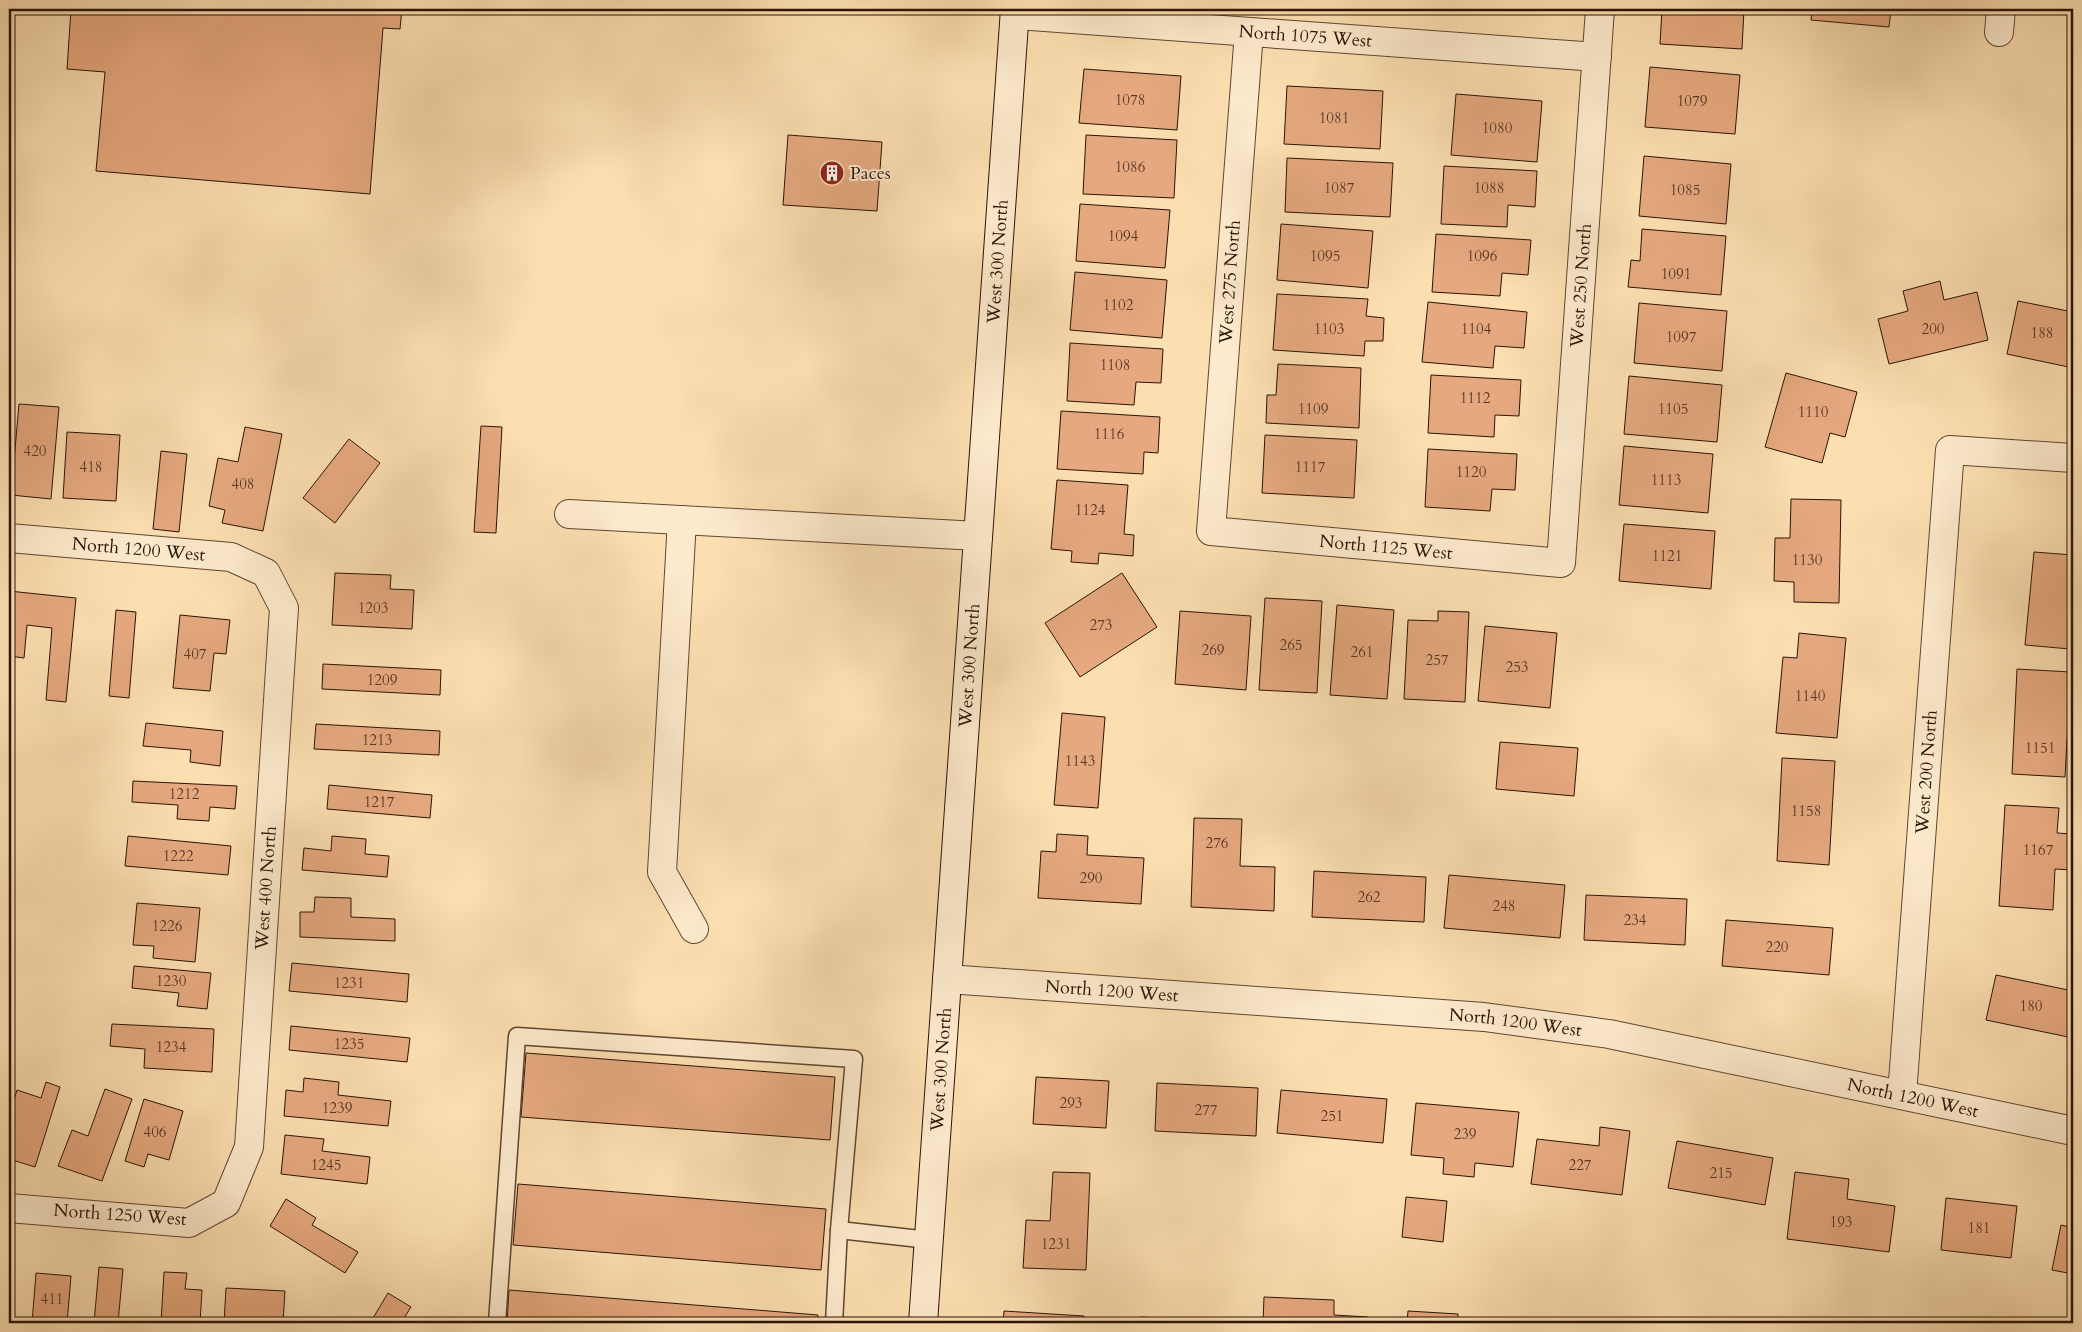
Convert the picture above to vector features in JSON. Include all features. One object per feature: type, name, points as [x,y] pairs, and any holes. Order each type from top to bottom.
[{"type":"street","name":"West 250 North","points":[[1561,563],[1600,9]]},
{"type":"street","name":"North 1075 West","points":[[1015,12],[1250,32],[1597,57]]},
{"type":"street","name":"West 300 North","points":[[923,1323],[1015,12]]},
{"type":"street","name":"West 275 North","points":[[1211,531],[1250,32]]},
{"type":"street","name":"West 200 North","points":[[1902,1095],[1950,450],[2073,458]]},
{"type":"street","points":[[569,514],[978,536]]},
{"type":"street","points":[[682,520],[662,872],[694,929]]},
{"type":"street","name":"North 1125 West","points":[[1211,531],[1561,563]]},
{"type":"street","name":"North 1200 West","points":[[9,538],[231,556],[266,573]]},
{"type":"street","name":"West 400 North","points":[[226,1203],[249,1147],[284,608],[266,573]]},
{"type":"street","name":"North 1200 West","points":[[947,979],[1484,1017],[1609,1034],[2073,1131]]},
{"type":"street","name":"North 1250 West","points":[[9,1208],[189,1223],[226,1203]]},
{"type":"lane","points":[[497,1323],[517,1036],[854,1059],[839,1230],[834,1323]]},
{"type":"lane","points":[[839,1230],[929,1240]]},
{"type":"building","points":[[71,9],[402,9],[400,29],[383,28],[370,194],[96,171],[105,72],[67,69]]},
{"type":"building","points":[[1662,9],[1744,9],[1742,49],[1660,44]]},
{"type":"building","points":[[1812,9],[1891,9],[1889,27],[1811,20]]},
{"type":"building","points":[[1650,67],[1740,75],[1735,134],[1645,127]]},
{"type":"building","points":[[1084,69],[1181,76],[1177,130],[1079,123]]},
{"type":"building","points":[[1287,86],[1383,91],[1380,149],[1284,144]]},
{"type":"building","points":[[1456,94],[1542,101],[1537,162],[1451,155]]},
{"type":"building","name":"Paces","points":[[788,135],[882,142],[877,211],[783,205]]},
{"type":"building","points":[[1086,135],[1177,140],[1174,198],[1083,194]]},
{"type":"building","points":[[1644,156],[1731,164],[1726,224],[1639,216]]},
{"type":"building","points":[[1287,158],[1393,163],[1390,217],[1285,212]]},
{"type":"building","points":[[1444,166],[1537,171],[1535,207],[1508,205],[1507,227],[1441,224]]},
{"type":"building","points":[[1080,204],[1170,210],[1165,268],[1076,261]]},
{"type":"building","points":[[1281,224],[1373,231],[1368,288],[1277,280]]},
{"type":"building","points":[[1642,229],[1726,236],[1721,295],[1628,287],[1631,260],[1640,261]]},
{"type":"building","points":[[1436,234],[1531,240],[1528,275],[1502,273],[1500,296],[1432,292]]},
{"type":"building","points":[[1075,272],[1167,280],[1162,338],[1070,330]]},
{"type":"building","points":[[1940,281],[1944,300],[1977,292],[1988,340],[1889,364],[1878,319],[1908,311],[1903,291]]},
{"type":"building","points":[[1277,294],[1368,299],[1366,316],[1384,318],[1383,341],[1365,341],[1364,356],[1273,350]]},
{"type":"building","points":[[2018,301],[2073,312],[2073,368],[2007,354]]},
{"type":"building","points":[[1428,302],[1527,312],[1524,348],[1495,346],[1493,368],[1422,362]]},
{"type":"building","points":[[1639,303],[1727,311],[1722,371],[1634,363]]},
{"type":"building","points":[[1070,343],[1163,349],[1161,383],[1136,382],[1134,405],[1067,401]]},
{"type":"building","points":[[1278,364],[1361,368],[1359,428],[1266,423],[1267,395],[1276,395]]},
{"type":"building","points":[[1786,373],[1857,392],[1845,437],[1830,433],[1822,463],[1765,447]]},
{"type":"building","points":[[1431,375],[1521,380],[1519,416],[1495,415],[1494,437],[1428,433]]},
{"type":"building","points":[[1629,376],[1722,385],[1717,442],[1624,434]]},
{"type":"building","points":[[19,404],[59,407],[51,499],[11,495]]},
{"type":"building","points":[[1061,411],[1160,417],[1158,453],[1144,452],[1143,474],[1057,469]]},
{"type":"building","points":[[481,426],[502,427],[496,533],[474,532]]},
{"type":"building","points":[[245,427],[282,434],[263,531],[222,523],[225,510],[209,506],[218,458],[238,462]]},
{"type":"building","points":[[67,432],[120,435],[116,501],[63,498]]},
{"type":"building","points":[[1265,435],[1357,440],[1354,498],[1262,493]]},
{"type":"building","points":[[349,439],[380,463],[335,523],[303,498]]},
{"type":"building","points":[[1624,446],[1713,454],[1708,513],[1619,505]]},
{"type":"building","points":[[1428,449],[1517,454],[1515,490],[1492,489],[1490,511],[1425,507]]},
{"type":"building","points":[[161,451],[187,454],[179,532],[153,529]]},
{"type":"building","points":[[1057,480],[1128,485],[1124,534],[1134,535],[1133,556],[1099,553],[1098,564],[1071,562],[1072,551],[1051,549]]},
{"type":"building","points":[[1791,499],[1841,500],[1839,603],[1794,602],[1794,582],[1774,581],[1775,538],[1790,538]]},
{"type":"building","points":[[1624,524],[1715,531],[1711,589],[1619,581]]},
{"type":"building","points":[[2034,552],[2073,555],[2073,619],[2070,649],[2025,645]]},
{"type":"building","points":[[335,573],[391,575],[390,589],[414,590],[412,629],[332,625]]},
{"type":"building","points":[[1122,573],[1157,627],[1080,677],[1045,623]]},
{"type":"building","points":[[9,591],[76,598],[66,702],[46,700],[52,628],[27,625],[24,658],[9,656]]},
{"type":"building","points":[[1265,598],[1322,601],[1317,693],[1259,690]]},
{"type":"building","points":[[1337,605],[1394,610],[1387,699],[1330,695]]},
{"type":"building","points":[[116,610],[136,612],[129,698],[109,696]]},
{"type":"building","points":[[1180,611],[1251,616],[1246,690],[1175,684]]},
{"type":"building","points":[[1438,611],[1469,612],[1465,702],[1404,699],[1408,620],[1438,621]]},
{"type":"building","points":[[180,615],[230,620],[226,654],[214,653],[210,691],[173,688]]},
{"type":"building","points":[[1485,626],[1557,633],[1550,708],[1478,701]]},
{"type":"building","points":[[1799,633],[1846,638],[1837,738],[1776,733],[1783,657],[1797,658]]},
{"type":"building","points":[[323,664],[441,670],[440,695],[322,689]]},
{"type":"building","points":[[2017,669],[2070,672],[2069,698],[2073,698],[2073,722],[2068,722],[2065,777],[2012,774]]},
{"type":"building","points":[[1062,713],[1105,717],[1098,808],[1054,805]]},
{"type":"building","points":[[146,723],[223,731],[220,766],[190,762],[191,750],[143,746]]},
{"type":"building","points":[[316,724],[440,731],[439,755],[314,749]]},
{"type":"building","points":[[1500,742],[1578,748],[1574,796],[1496,789]]},
{"type":"building","points":[[1782,758],[1835,761],[1829,865],[1777,861]]},
{"type":"building","points":[[133,781],[237,786],[235,809],[210,807],[209,821],[177,819],[178,805],[132,802]]},
{"type":"building","points":[[329,785],[432,795],[430,818],[327,809]]},
{"type":"building","points":[[2005,805],[2059,808],[2057,833],[2073,834],[2073,870],[2055,869],[2053,910],[1999,906]]},
{"type":"building","points":[[1194,818],[1242,819],[1240,866],[1275,867],[1274,911],[1191,907]]},
{"type":"building","points":[[1057,834],[1088,836],[1087,855],[1144,858],[1141,904],[1038,898],[1041,851],[1056,852]]},
{"type":"building","points":[[128,836],[231,846],[228,875],[125,866]]},
{"type":"building","points":[[332,836],[366,839],[365,854],[389,856],[387,877],[302,870],[304,848],[331,851]]},
{"type":"building","points":[[1314,871],[1426,877],[1424,922],[1312,917]]},
{"type":"building","points":[[1449,875],[1565,885],[1560,938],[1444,928]]},
{"type":"building","points":[[1586,895],[1687,899],[1685,945],[1584,940]]},
{"type":"building","points":[[315,897],[351,898],[351,917],[395,919],[395,941],[300,937],[300,912],[314,912]]},
{"type":"building","points":[[137,903],[200,908],[195,962],[153,958],[154,946],[133,945]]},
{"type":"building","points":[[1726,920],[1833,928],[1829,975],[1722,966]]},
{"type":"building","points":[[292,963],[409,974],[407,1002],[289,991]]},
{"type":"building","points":[[134,966],[211,973],[207,1009],[177,1006],[179,993],[132,988]]},
{"type":"building","points":[[1996,975],[2073,991],[2073,1038],[1986,1020]]},
{"type":"building","points":[[112,1024],[214,1029],[212,1072],[144,1068],[145,1049],[110,1046]]},
{"type":"building","points":[[291,1026],[410,1038],[407,1062],[289,1050]]},
{"type":"building","points":[[526,1053],[835,1077],[830,1140],[521,1117]]},
{"type":"building","points":[[1036,1077],[1109,1081],[1106,1128],[1033,1124]]},
{"type":"building","points":[[304,1078],[339,1082],[338,1095],[391,1101],[388,1126],[284,1116],[286,1090],[303,1092]]},
{"type":"building","points":[[46,1082],[60,1087],[35,1167],[9,1159],[9,1117],[17,1090],[41,1098]]},
{"type":"building","points":[[1157,1083],[1258,1088],[1256,1136],[1155,1131]]},
{"type":"building","points":[[105,1089],[132,1099],[102,1181],[58,1166],[72,1130],[88,1136]]},
{"type":"building","points":[[1281,1090],[1387,1099],[1383,1143],[1277,1133]]},
{"type":"building","points":[[144,1099],[183,1111],[169,1160],[148,1154],[144,1167],[125,1161]]},
{"type":"building","points":[[1416,1103],[1519,1112],[1513,1167],[1475,1163],[1474,1177],[1443,1174],[1444,1158],[1411,1155]]},
{"type":"building","points":[[1600,1127],[1630,1131],[1622,1195],[1531,1184],[1537,1139],[1599,1146]]},
{"type":"building","points":[[285,1135],[324,1139],[322,1151],[370,1157],[367,1184],[281,1174]]},
{"type":"building","points":[[1677,1141],[1773,1158],[1765,1205],[1668,1188]]},
{"type":"building","points":[[1053,1172],[1090,1173],[1086,1270],[1023,1268],[1026,1220],[1050,1221]]},
{"type":"building","points":[[1795,1172],[1849,1179],[1847,1199],[1895,1206],[1889,1252],[1787,1239]]},
{"type":"building","points":[[518,1184],[826,1209],[821,1270],[513,1245]]},
{"type":"building","points":[[1406,1197],[1447,1201],[1443,1242],[1402,1237]]},
{"type":"building","points":[[1946,1198],[2017,1206],[2011,1258],[1941,1250]]},
{"type":"building","points":[[286,1199],[316,1218],[312,1225],[358,1252],[345,1273],[270,1226]]},
{"type":"building","points":[[2061,1225],[2073,1228],[2073,1274],[2052,1270]]},
{"type":"building","points":[[99,1267],[123,1269],[118,1323],[94,1323]]},
{"type":"building","points":[[164,1272],[187,1273],[185,1289],[202,1290],[200,1323],[161,1323]]},
{"type":"building","points":[[36,1273],[71,1276],[67,1323],[32,1323]]},
{"type":"building","points":[[226,1288],[285,1291],[283,1323],[224,1323]]},
{"type":"building","points":[[509,1290],[818,1315],[818,1323],[507,1323]]},
{"type":"building","points":[[388,1293],[411,1307],[401,1323],[370,1323]]},
{"type":"building","points":[[1264,1297],[1334,1300],[1334,1315],[1368,1317],[1367,1323],[1263,1323]]},
{"type":"building","points":[[1004,1311],[1084,1316],[1084,1323],[1003,1323]]},
{"type":"building","points":[[1408,1311],[1458,1314],[1458,1323],[1407,1323]]},
{"type":"building","points":[[1141,1317],[1243,1323],[1141,1323]]},
{"type":"place","name":"Paces","points":[[832,173]]}]
